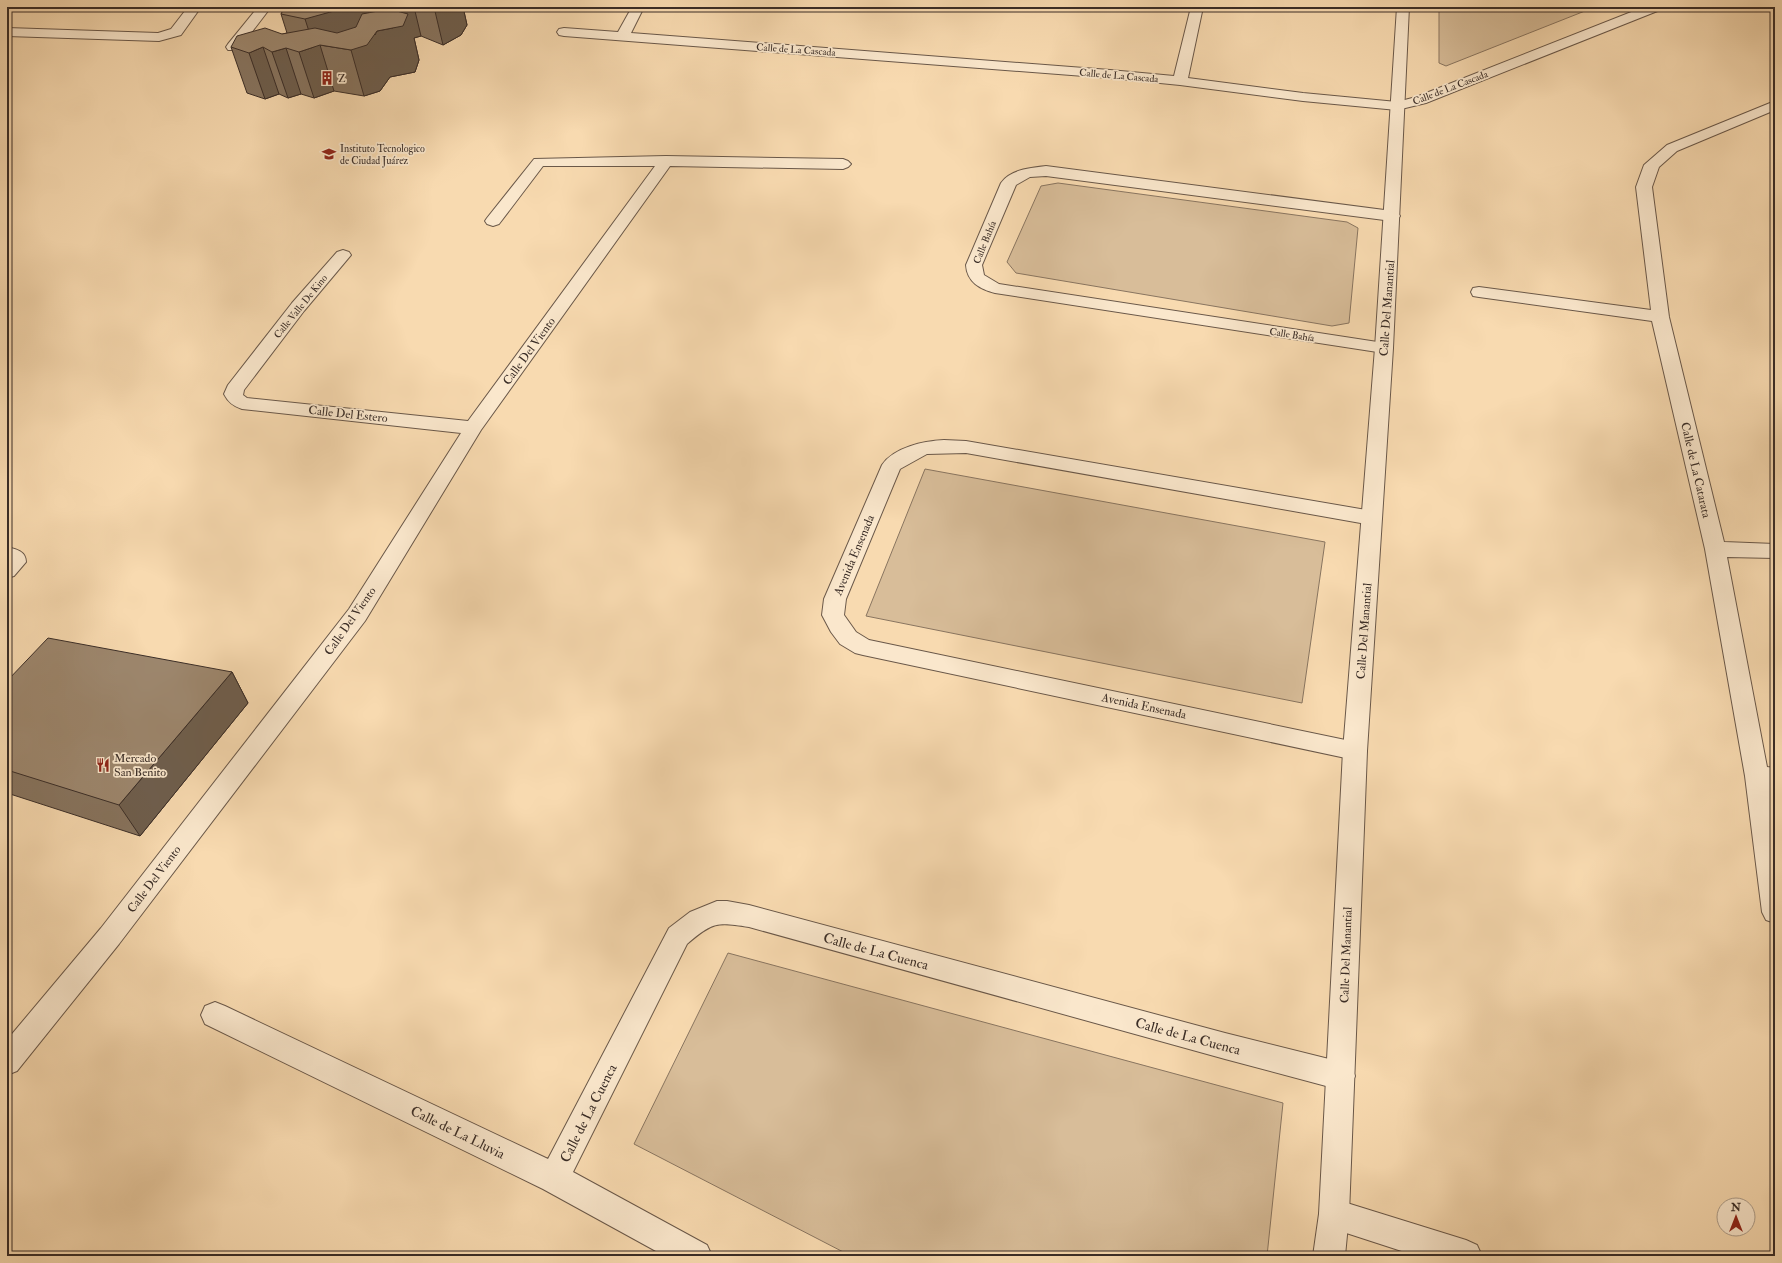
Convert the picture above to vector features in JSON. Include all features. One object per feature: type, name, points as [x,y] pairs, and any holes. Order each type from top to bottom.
[{"type":"street","points":[[7,32],[159,37],[176,32],[195,7]]},
{"type":"street","points":[[233,47],[265,7]]},
{"type":"street","points":[[623,36],[638,7]]},
{"type":"street","points":[[1180,80],[1197,7]]},
{"type":"street","name":"Calle Del Manantial","points":[[1329,1256],[1334,1214],[1355,751],[1384,348],[1403,7]]},
{"type":"street","name":"Calle de La Cascada","points":[[564,32],[1180,80],[1303,97],[1397,106],[1421,100],[1655,7]]},
{"type":"street","name":"Calle de La Catarata","points":[[1775,105],[1672,148],[1652,165],[1644,187],[1660,317],[1715,549],[1766,777],[1775,912]]},
{"type":"street","points":[[493,221],[539,162],[666,161],[843,164]]},
{"type":"street","name":"Calle Del Viento","points":[[7,1062],[110,936],[357,614],[473,428],[666,161]]},
{"type":"street","name":"Calle Bahía","points":[[1384,348],[995,288],[983,283],[977,277],[974,271],[974,265],[1009,183],[1015,178],[1028,173],[1046,171],[1392,216]]},
{"type":"street","name":"Calle Valle De Kino","points":[[235,389],[298,307],[343,256]]},
{"type":"street","points":[[1478,292],[1660,317]]},
{"type":"street","name":"Calle Del Estero","points":[[235,389],[233,396],[242,403],[473,428]]},
{"type":"street","name":"Avenida Ensenada","points":[[1355,751],[863,647],[848,638],[833,615],[835,599],[892,465],[918,449],[930,447],[966,446],[1372,518]]},
{"type":"street","points":[[1715,549],[1775,551]]},
{"type":"street","points":[[7,554],[16,558],[16,562],[7,571]]},
{"type":"street","name":"Calle de La Cuenca","points":[[554,1178],[678,936],[693,923],[707,916],[724,912],[749,916],[1218,1044],[1341,1076]]},
{"type":"street","name":"Calle de La Lluvia","points":[[215,1015],[554,1178],[696,1256]]},
{"type":"street","points":[[1334,1214],[1466,1256]]},
{"type":"shaded area","points":[[1439,7],[1595,7],[1446,66],[1439,63]]},
{"type":"shaded area","points":[[1058,183],[1347,222],[1358,228],[1349,323],[1332,326],[1016,273],[1007,262],[1041,186]]},
{"type":"shaded area","points":[[925,469],[1325,542],[1302,703],[866,616]]},
{"type":"shaded area","points":[[728,953],[1283,1103],[1267,1256],[851,1256],[634,1144]]},
{"type":"building","points":[[285,7],[337,7],[334,11],[305,19],[281,14]]},
{"type":"building","points":[[389,9],[408,14],[403,26],[377,31],[367,45],[351,50],[320,45],[299,52],[286,48],[272,52],[263,47],[249,53],[231,47],[237,36],[265,28],[282,34],[315,28],[337,33],[356,27],[362,14]]},
{"type":"building","name":"Mercado San Benito","points":[[48,638],[232,672],[119,805],[7,770],[7,681]]},
{"type":"place","name":"Z","points":[[327,78]]},
{"type":"place","name":"Instituto Tecnologico de Ciudad Juárez","points":[[329,154]]},
{"type":"place","name":"Mercado San Benito","points":[[103,765]]}]
